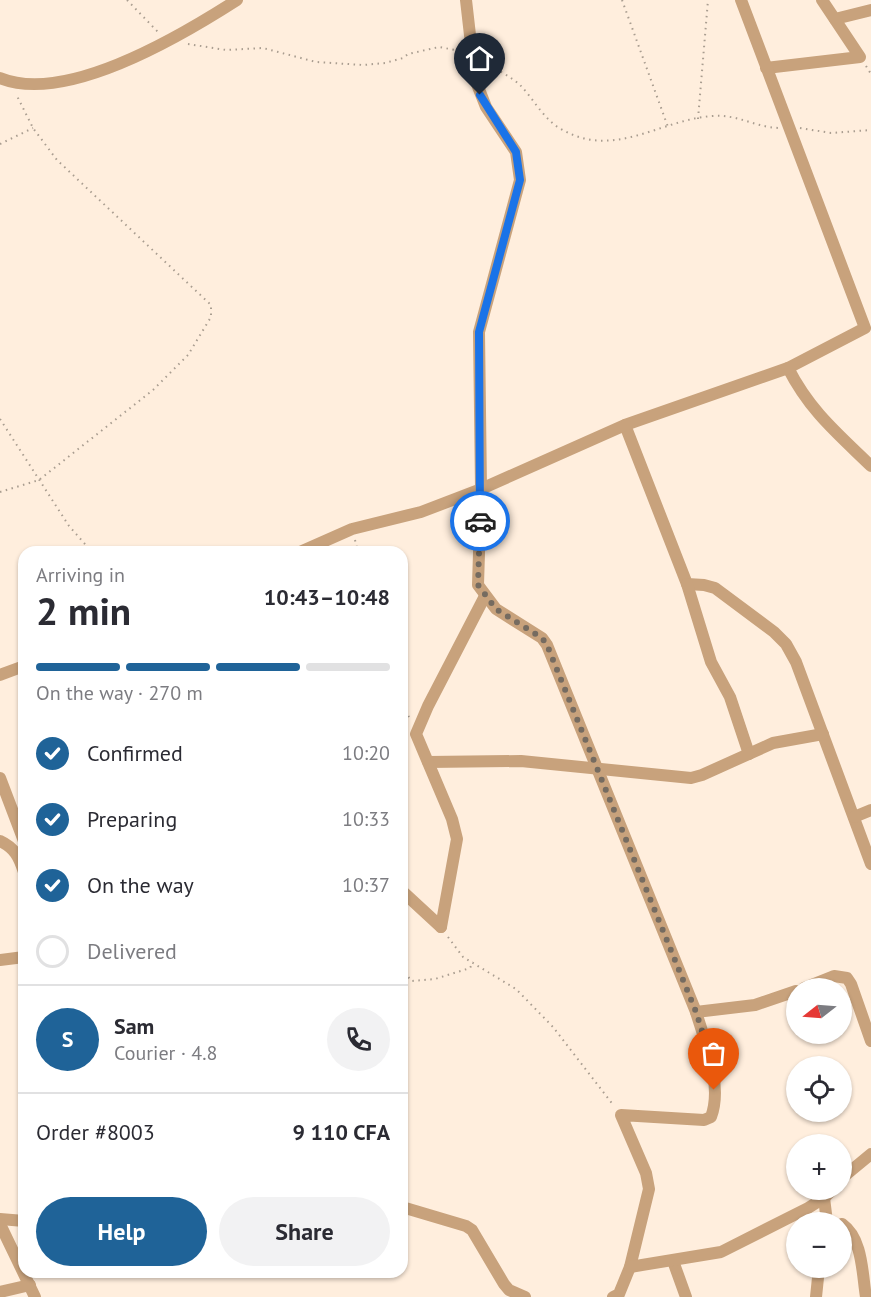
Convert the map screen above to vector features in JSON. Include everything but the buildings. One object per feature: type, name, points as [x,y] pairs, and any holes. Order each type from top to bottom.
[{"type":"street","points":[[5,80],[36,85],[73,78],[117,64],[169,40],[237,0]]},
{"type":"street","points":[[466,0],[470,56],[480,95],[516,152],[520,180],[479,332],[481,489],[478,585],[496,609],[542,638],[547,645],[696,1012],[713,1070],[714,1109],[711,1117],[704,1120],[621,1115],[646,1173],[650,1189],[630,1267],[616,1296]]},
{"type":"street","points":[[314,546],[352,529],[421,512],[481,489],[625,425],[788,368],[868,326],[741,0]]},
{"type":"street","points":[[766,68],[860,57],[822,0]]},
{"type":"street","points":[[835,19],[871,10]]},
{"type":"street","points":[[788,368],[801,393],[817,414],[871,466]]},
{"type":"street","points":[[625,425],[687,584],[711,662],[730,698],[749,754]]},
{"type":"street","points":[[687,584],[715,588],[774,632],[786,644],[796,662],[871,864]]},
{"type":"street","points":[[441,927],[457,839],[452,819],[416,734],[485,596]]},
{"type":"street","points":[[0,675],[18,668]]},
{"type":"street","points":[[428,762],[497,760],[691,777],[783,740],[823,734]]},
{"type":"street","points":[[0,778],[18,826]]},
{"type":"street","points":[[854,817],[871,810]]},
{"type":"street","points":[[0,841],[9,845],[18,854]]},
{"type":"street","points":[[408,897],[441,927]]},
{"type":"street","points":[[0,960],[18,958]]},
{"type":"street","points":[[829,978],[834,976],[847,978]]},
{"type":"street","points":[[852,987],[871,1041]]},
{"type":"street","points":[[696,1012],[755,1005],[786,994]]},
{"type":"street","points":[[852,1170],[871,1154]]},
{"type":"street","points":[[630,1267],[721,1252],[817,1200]]},
{"type":"street","points":[[408,1209],[466,1226],[472,1230],[509,1290],[525,1297]]},
{"type":"street","points":[[0,1219],[18,1220]]},
{"type":"street","points":[[0,1224],[18,1261]]},
{"type":"street","points":[[852,1234],[857,1245],[866,1297]]},
{"type":"street","points":[[673,1261],[686,1297]]},
{"type":"street","points":[[27,1278],[35,1297]]},
{"type":"street","points":[[816,1297],[818,1278]]},
{"type":"street","points":[[0,1292],[30,1285]]},
{"type":"path","points":[[127,0],[151,27],[169,40],[226,50],[263,48],[316,62],[363,65],[385,63],[403,58],[408,54],[439,47],[460,51],[519,84],[560,129],[592,140],[623,141],[698,119],[732,115],[758,125],[831,132],[871,130]]},
{"type":"path","points":[[622,0],[668,127]]},
{"type":"path","points":[[698,119],[708,0]]},
{"type":"path","points":[[0,492],[39,480],[153,390],[188,355],[211,317],[211,305],[57,160],[33,128],[5,80]]},
{"type":"path","points":[[0,144],[33,128]]},
{"type":"path","points":[[0,419],[69,526],[87,546]]},
{"type":"path","points":[[408,714],[416,734]]},
{"type":"path","points":[[441,927],[463,957],[473,961],[516,990],[553,1027],[621,1115]]},
{"type":"path","points":[[408,976],[411,981],[423,981],[470,968],[473,961]]},
{"type":"way so far","points":[[480,521],[478,585],[496,609],[542,638],[547,645],[696,1012],[711,1059],[714,1090]]},
{"type":"route","points":[[480,95],[516,152],[520,180],[479,332],[480,521]]}]
